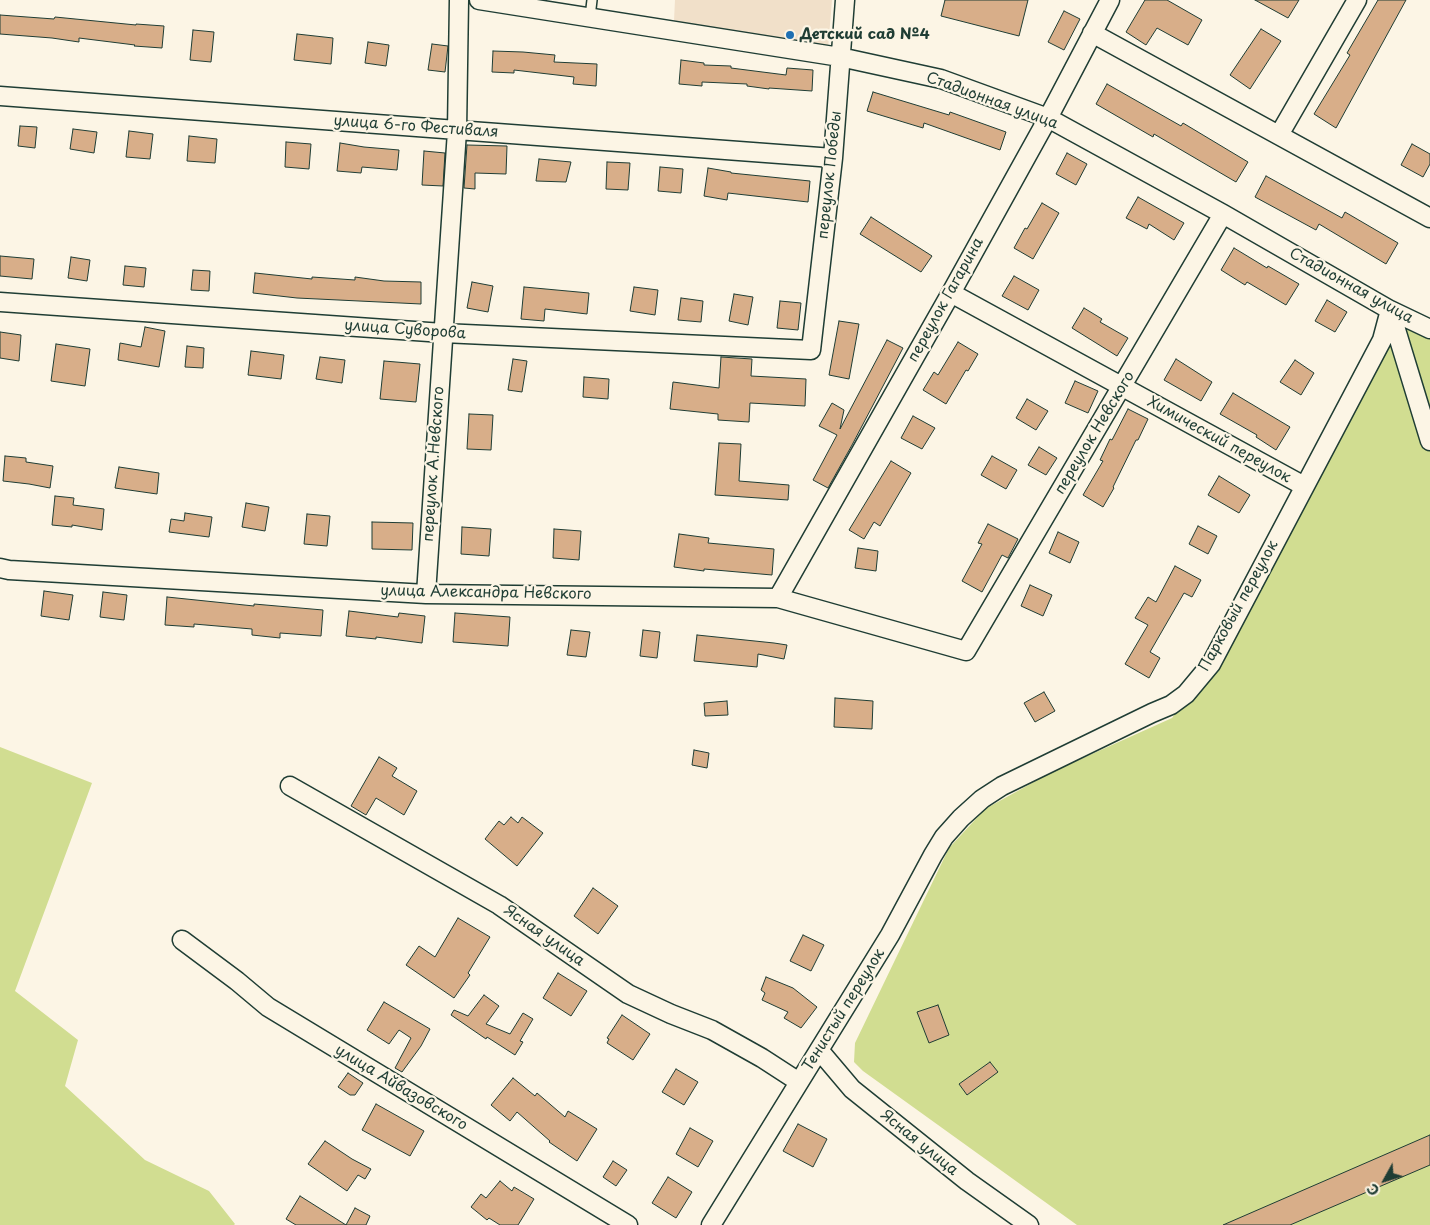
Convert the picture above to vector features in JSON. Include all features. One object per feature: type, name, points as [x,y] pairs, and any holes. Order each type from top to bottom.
[{"type":"street","name":"переулок А.Невского","points":[[426,594],[457,130],[459,0]]},
{"type":"street","name":"Стадионная улица","points":[[479,0],[591,8],[941,78],[1048,118],[1223,214],[1390,310],[1430,329]]},
{"type":"street","name":"переулок Победы","points":[[811,350],[833,158],[845,0]]},
{"type":"street","name":"переулок Гагарина","points":[[778,598],[951,293],[1048,118],[1110,0]]},
{"type":"street","points":[[1279,135],[1357,0]]},
{"type":"street","points":[[1092,33],[1430,218]]},
{"type":"street","name":"улица 6-го Фестиваля","points":[[0,96],[833,158]]},
{"type":"street","name":"переулок Невского","points":[[966,651],[1223,214]]},
{"type":"street","name":"Химический переулок","points":[[951,293],[1304,486]]},
{"type":"street","name":"улица Суворова","points":[[0,302],[443,333],[811,350]]},
{"type":"street","points":[[1390,310],[1430,441]]},
{"type":"street","name":"Парковый переулок","points":[[982,799],[1010,781],[1171,705],[1186,694],[1211,664],[1382,340],[1390,310]]},
{"type":"street","name":"улица Александра Невского","points":[[0,568],[426,594],[778,598],[966,651]]},
{"type":"street","name":"Ясная улица","points":[[290,786],[499,905],[628,994],[712,1030],[762,1058],[799,1082]]},
{"type":"street","name":"Тенистый переулок","points":[[711,1225],[890,935],[932,855],[944,837],[982,799]]},
{"type":"street","name":"улица Айвазовского","points":[[182,940],[237,980],[268,1007],[628,1225]]},
{"type":"street","name":"Ясная улица","points":[[819,1050],[852,1089],[967,1181],[1029,1225]]},
{"type":"shaded area","name":"Детский сад №4","points":[[675,0],[832,0],[828,49],[674,21]]},
{"type":"green space","points":[[1402,322],[1430,338],[1430,1225],[1077,1225],[863,1071],[854,1062],[855,1043],[949,848],[985,809],[1052,772],[1172,718],[1210,666]]},
{"type":"green space","points":[[0,747],[92,783],[15,991],[78,1040],[65,1086],[145,1160],[209,1191],[234,1225],[0,1225]]},
{"type":"building","points":[[945,0],[1028,0],[1019,36],[941,16]]},
{"type":"building","points":[[1145,0],[1167,0],[1202,20],[1188,45],[1157,28],[1146,45],[1126,32]]},
{"type":"building","points":[[1255,0],[1299,0],[1288,18]]},
{"type":"building","points":[[1378,0],[1406,0],[1336,128],[1314,114],[1350,55],[1347,53]]},
{"type":"building","points":[[1064,11],[1080,19],[1064,50],[1048,42]]},
{"type":"building","points":[[0,15],[54,19],[55,17],[164,26],[162,48],[79,38],[79,42],[0,34]]},
{"type":"building","points":[[1261,29],[1281,41],[1250,89],[1230,75]]},
{"type":"building","points":[[193,30],[214,32],[211,62],[190,60]]},
{"type":"building","points":[[297,34],[333,38],[331,64],[294,60]]},
{"type":"building","points":[[368,42],[389,45],[386,66],[365,63]]},
{"type":"building","points":[[432,44],[448,46],[445,72],[428,70]]},
{"type":"building","points":[[493,51],[555,55],[554,62],[597,64],[596,86],[573,84],[574,77],[514,70],[514,73],[492,72]]},
{"type":"building","points":[[681,60],[704,63],[704,65],[731,66],[731,68],[786,75],[787,68],[813,70],[812,91],[769,89],[747,86],[747,84],[702,82],[702,86],[679,84]]},
{"type":"building","points":[[1107,84],[1181,126],[1183,123],[1248,162],[1236,182],[1154,134],[1153,137],[1096,104]]},
{"type":"building","points":[[873,92],[949,115],[950,112],[1006,132],[1000,150],[924,123],[923,128],[867,111]]},
{"type":"building","points":[[20,126],[37,127],[35,148],[18,146]]},
{"type":"building","points":[[73,129],[97,132],[94,153],[70,149]]},
{"type":"building","points":[[129,131],[153,134],[150,159],[126,157]]},
{"type":"building","points":[[189,136],[217,139],[215,163],[187,161]]},
{"type":"building","points":[[286,142],[311,144],[309,169],[285,167]]},
{"type":"building","points":[[340,143],[399,150],[397,170],[362,167],[361,173],[337,171]]},
{"type":"building","points":[[1412,144],[1430,154],[1430,164],[1423,177],[1401,165]]},
{"type":"building","points":[[467,145],[507,146],[506,174],[475,173],[475,189],[464,188]]},
{"type":"building","points":[[424,151],[445,153],[443,186],[422,185]]},
{"type":"building","points":[[1067,153],[1087,164],[1076,185],[1056,174]]},
{"type":"building","points":[[539,159],[571,162],[566,182],[536,181]]},
{"type":"building","points":[[607,162],[630,163],[628,190],[606,189]]},
{"type":"building","points":[[660,167],[683,169],[681,193],[658,191]]},
{"type":"building","points":[[708,168],[731,173],[810,181],[808,202],[728,193],[727,200],[704,196]]},
{"type":"building","points":[[1266,176],[1342,218],[1345,212],[1398,243],[1386,264],[1319,224],[1316,230],[1255,197]]},
{"type":"building","points":[[1138,197],[1184,223],[1174,240],[1149,224],[1147,229],[1126,218]]},
{"type":"building","points":[[1042,203],[1059,213],[1033,259],[1014,248]]},
{"type":"building","points":[[871,217],[932,256],[921,272],[860,234]]},
{"type":"building","points":[[1234,248],[1267,268],[1268,266],[1299,284],[1286,305],[1247,282],[1245,285],[1221,270]]},
{"type":"building","points":[[0,256],[34,259],[32,279],[0,276]]},
{"type":"building","points":[[71,257],[90,260],[87,281],[68,278]]},
{"type":"building","points":[[125,266],[146,268],[144,287],[123,285]]},
{"type":"building","points":[[193,270],[210,271],[209,291],[191,290]]},
{"type":"building","points":[[255,273],[312,279],[312,277],[355,280],[355,277],[384,281],[421,282],[421,304],[297,298],[253,293]]},
{"type":"building","points":[[1014,276],[1039,290],[1028,310],[1002,296]]},
{"type":"building","points":[[472,282],[493,286],[488,312],[467,308]]},
{"type":"building","points":[[524,287],[589,293],[587,314],[545,309],[544,321],[521,319]]},
{"type":"building","points":[[634,287],[658,290],[655,315],[630,311]]},
{"type":"building","points":[[734,294],[753,297],[748,325],[729,321]]},
{"type":"building","points":[[681,298],[703,301],[701,322],[678,320]]},
{"type":"building","points":[[1327,300],[1347,312],[1335,332],[1315,321]]},
{"type":"building","points":[[780,301],[801,303],[798,330],[777,328]]},
{"type":"building","points":[[1084,308],[1102,319],[1100,322],[1128,338],[1117,356],[1072,328]]},
{"type":"building","points":[[839,321],[859,324],[849,379],[829,375]]},
{"type":"building","points":[[145,327],[165,331],[159,367],[118,360],[120,343],[141,347]]},
{"type":"building","points":[[0,332],[21,335],[19,361],[0,358]]},
{"type":"building","points":[[887,340],[903,348],[828,488],[813,480],[837,435],[819,426],[832,403],[844,410],[840,429]]},
{"type":"building","points":[[958,342],[978,354],[946,404],[923,390],[934,372],[938,375]]},
{"type":"building","points":[[56,344],[90,349],[85,386],[51,381]]},
{"type":"building","points":[[187,346],[204,348],[203,368],[185,367]]},
{"type":"building","points":[[251,351],[284,355],[281,379],[248,375]]},
{"type":"building","points":[[320,357],[345,360],[342,383],[316,379]]},
{"type":"building","points":[[721,357],[752,359],[751,376],[806,379],[805,406],[750,403],[749,422],[718,420],[718,414],[670,409],[673,382],[719,388]]},
{"type":"building","points":[[513,359],[527,361],[522,392],[508,390]]},
{"type":"building","points":[[1176,359],[1212,382],[1201,401],[1164,380]]},
{"type":"building","points":[[1295,360],[1314,373],[1301,395],[1280,382]]},
{"type":"building","points":[[384,361],[420,364],[416,402],[380,399]]},
{"type":"building","points":[[584,377],[609,379],[608,399],[583,397]]},
{"type":"building","points":[[1075,381],[1098,391],[1088,413],[1065,403]]},
{"type":"building","points":[[1233,393],[1290,427],[1276,450],[1256,437],[1257,435],[1220,414]]},
{"type":"building","points":[[1027,399],[1048,411],[1036,430],[1016,418]]},
{"type":"building","points":[[1128,409],[1148,419],[1103,507],[1083,495],[1103,461],[1100,460],[1110,439],[1112,440]]},
{"type":"building","points":[[469,414],[493,415],[491,450],[467,449]]},
{"type":"building","points":[[913,416],[935,428],[922,449],[901,438]]},
{"type":"building","points":[[719,443],[741,444],[739,481],[789,485],[788,500],[715,495]]},
{"type":"building","points":[[1039,447],[1057,458],[1046,475],[1028,465]]},
{"type":"building","points":[[5,456],[26,458],[26,462],[53,466],[50,488],[3,481]]},
{"type":"building","points":[[992,456],[1017,470],[1006,489],[981,475]]},
{"type":"building","points":[[891,461],[911,473],[880,526],[874,522],[864,539],[849,530]]},
{"type":"building","points":[[119,467],[159,473],[157,494],[115,488]]},
{"type":"building","points":[[1219,476],[1250,495],[1239,513],[1208,495]]},
{"type":"building","points":[[55,496],[74,498],[73,505],[104,509],[102,530],[72,525],[72,527],[52,525]]},
{"type":"building","points":[[246,503],[269,507],[265,531],[242,527]]},
{"type":"building","points":[[185,513],[212,517],[209,537],[169,532],[171,519],[184,521]]},
{"type":"building","points":[[307,514],[330,516],[327,546],[304,544]]},
{"type":"building","points":[[372,522],[413,523],[412,550],[372,549]]},
{"type":"building","points":[[988,524],[1018,539],[1008,558],[1002,555],[982,592],[962,581],[982,544],[978,543]]},
{"type":"building","points":[[1198,526],[1217,536],[1208,554],[1189,544]]},
{"type":"building","points":[[462,527],[491,529],[489,556],[461,554]]},
{"type":"building","points":[[554,529],[581,531],[579,560],[553,558]]},
{"type":"building","points":[[1058,532],[1079,542],[1070,563],[1049,553]]},
{"type":"building","points":[[679,534],[709,538],[708,543],[774,549],[772,575],[704,569],[704,571],[674,567]]},
{"type":"building","points":[[858,548],[878,551],[876,571],[855,568]]},
{"type":"building","points":[[1175,566],[1201,580],[1192,597],[1184,593],[1150,652],[1160,658],[1149,678],[1125,664],[1148,625],[1135,618],[1148,597],[1156,602]]},
{"type":"building","points":[[1030,585],[1052,595],[1043,616],[1021,606]]},
{"type":"building","points":[[44,591],[73,595],[69,620],[41,616]]},
{"type":"building","points":[[103,592],[127,595],[124,620],[100,617]]},
{"type":"building","points":[[167,597],[254,606],[254,604],[323,610],[321,636],[280,633],[280,638],[252,635],[252,629],[194,624],[194,627],[165,625]]},
{"type":"building","points":[[349,611],[398,617],[399,613],[425,616],[422,643],[376,637],[376,639],[346,636]]},
{"type":"building","points":[[455,613],[510,617],[508,646],[453,642]]},
{"type":"building","points":[[571,630],[590,632],[586,657],[567,655]]},
{"type":"building","points":[[643,630],[660,632],[657,658],[640,656]]},
{"type":"building","points":[[697,635],[787,645],[784,659],[758,654],[757,667],[694,661]]},
{"type":"building","points":[[1044,692],[1055,711],[1035,722],[1024,703]]},
{"type":"building","points":[[835,698],[873,701],[872,729],[834,727]]},
{"type":"building","points":[[727,701],[728,715],[705,716],[704,703]]},
{"type":"building","points":[[694,750],[709,753],[707,768],[692,765]]},
{"type":"building","points":[[379,757],[397,768],[392,776],[417,791],[404,815],[376,798],[366,815],[351,806]]},
{"type":"building","points":[[511,817],[518,823],[522,817],[543,833],[517,866],[485,839],[499,821],[504,825]]},
{"type":"building","points":[[593,888],[618,906],[598,934],[574,916]]},
{"type":"building","points":[[458,918],[490,937],[468,973],[470,975],[454,998],[406,965],[419,946],[435,957]]},
{"type":"building","points":[[803,935],[824,945],[811,971],[790,961]]},
{"type":"building","points":[[558,973],[587,991],[571,1016],[543,998]]},
{"type":"building","points":[[766,977],[793,988],[817,1007],[801,1028],[784,1018],[788,1012],[762,1000],[765,993],[761,990]]},
{"type":"building","points":[[484,995],[499,1006],[486,1024],[510,1034],[523,1013],[533,1019],[520,1041],[523,1042],[515,1055],[487,1037],[486,1039],[451,1015],[454,1010],[468,1016]]},
{"type":"building","points":[[384,1002],[430,1029],[421,1046],[402,1072],[395,1068],[411,1038],[399,1030],[389,1044],[367,1030]]},
{"type":"building","points":[[938,1005],[949,1035],[929,1043],[917,1012]]},
{"type":"building","points":[[622,1015],[650,1034],[633,1060],[607,1043],[609,1039],[607,1038]]},
{"type":"building","points":[[990,1062],[998,1072],[967,1095],[959,1084]]},
{"type":"building","points":[[676,1069],[698,1082],[684,1105],[662,1092]]},
{"type":"building","points":[[348,1073],[363,1083],[355,1095],[350,1095],[338,1087]]},
{"type":"building","points":[[513,1078],[535,1096],[537,1093],[565,1117],[568,1111],[597,1129],[577,1161],[549,1142],[517,1112],[510,1121],[491,1105]]},
{"type":"building","points":[[376,1104],[424,1131],[410,1156],[362,1130]]},
{"type":"building","points":[[798,1124],[827,1139],[813,1167],[783,1151]]},
{"type":"building","points":[[690,1128],[713,1141],[698,1167],[676,1154]]},
{"type":"building","points":[[1430,1135],[1430,1165],[1290,1225],[1223,1225]]},
{"type":"building","points":[[325,1141],[371,1169],[365,1179],[358,1175],[347,1191],[308,1164]]},
{"type":"building","points":[[613,1161],[627,1170],[616,1186],[603,1177]]},
{"type":"building","points":[[668,1177],[692,1192],[676,1218],[652,1203]]},
{"type":"building","points":[[500,1181],[512,1191],[514,1187],[534,1199],[518,1225],[500,1225],[489,1218],[487,1220],[471,1207],[481,1194],[486,1198]]},
{"type":"building","points":[[300,1196],[346,1225],[296,1225],[286,1219]]},
{"type":"building","points":[[355,1208],[370,1216],[366,1225],[346,1225]]},
{"type":"place","name":"Детский сад №4","points":[[790,35]]}]
